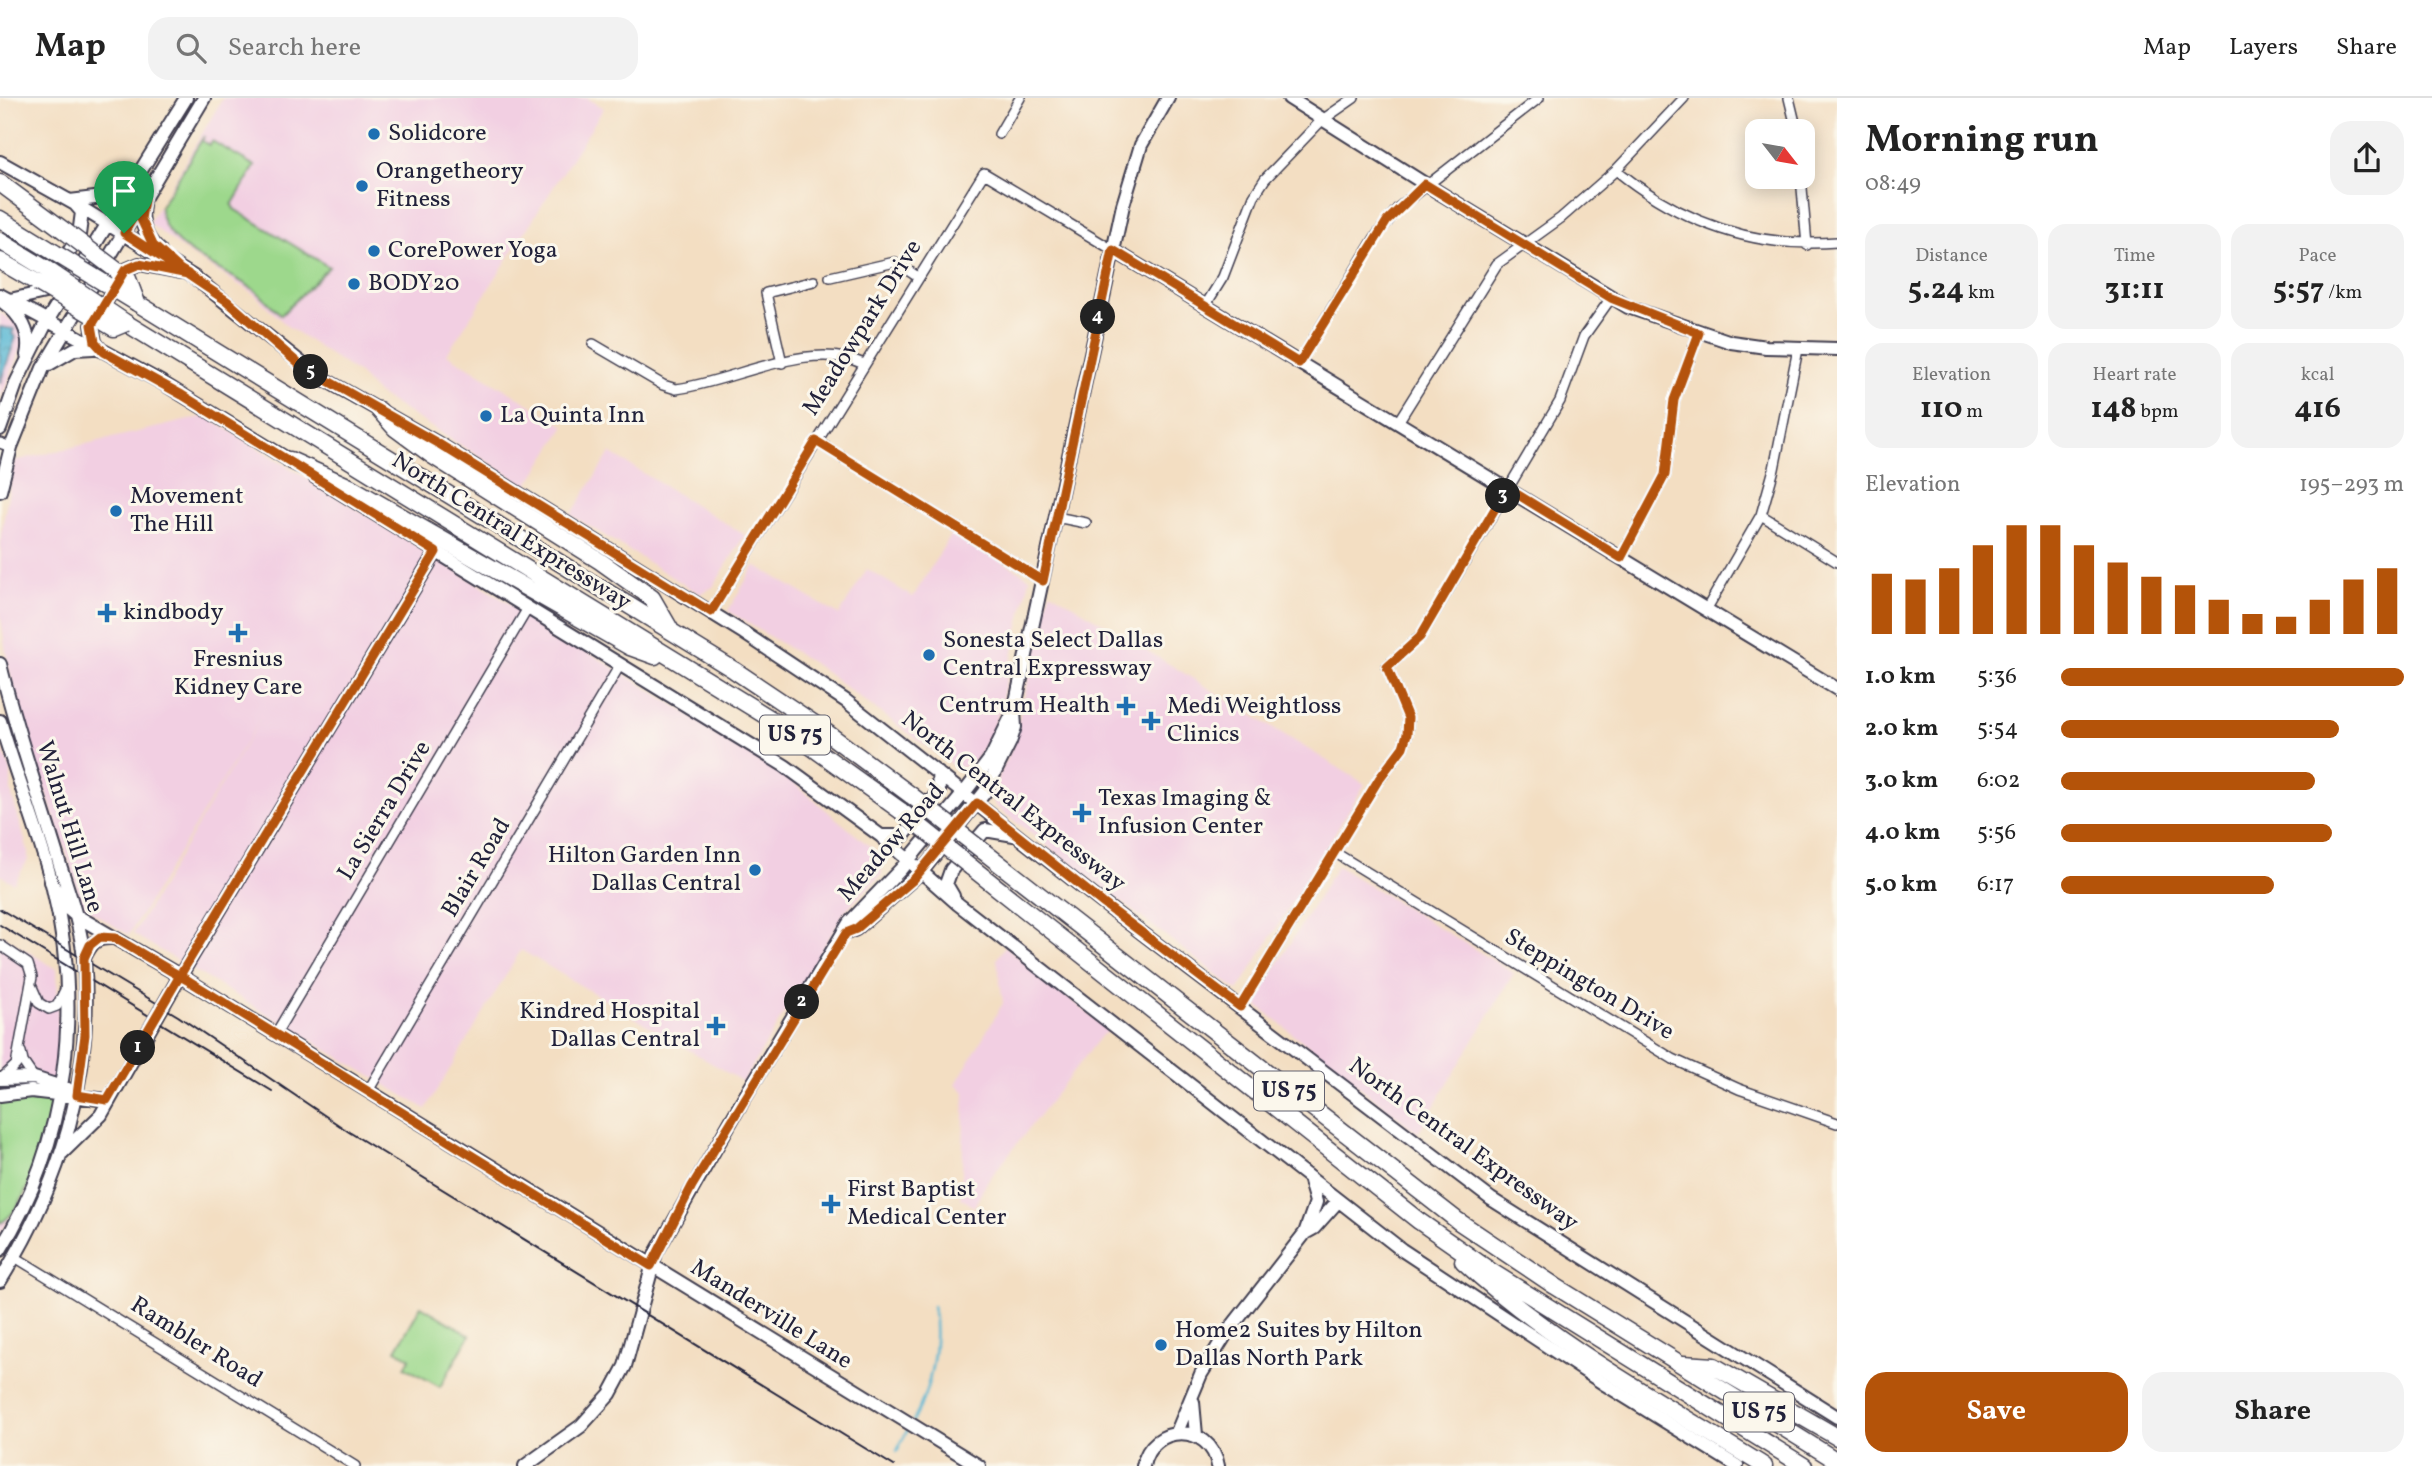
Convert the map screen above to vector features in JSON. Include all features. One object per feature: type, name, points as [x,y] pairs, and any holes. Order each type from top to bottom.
[{"type":"highway","points":[[0,183],[128,279],[137,303]]},
{"type":"highway","name":"North Central Expressway","points":[[0,219],[795,710],[912,796],[1442,1209],[1543,1279],[1837,1461]]},
{"type":"highway","name":"North Central Expressway","points":[[0,242],[42,276],[126,323],[784,727],[901,811],[1419,1221],[1492,1272],[1804,1466]]},
{"type":"highway","points":[[0,261],[42,276]]},
{"type":"highway","points":[[379,410],[395,428],[433,456],[600,561],[652,598],[671,631]]},
{"type":"highway","points":[[290,460],[350,487],[630,647],[684,665]]},
{"type":"highway","points":[[1419,1221],[1487,1284],[1534,1318],[1633,1385],[1764,1466]]},
{"type":"highway","points":[[1681,1364],[1714,1366],[1837,1437]]},
{"type":"main road","points":[[24,364],[47,321],[186,98]]},
{"type":"main road","points":[[0,491],[5,445],[43,368],[204,98]]},
{"type":"main road","name":"Meadow Road","points":[[525,1466],[581,1426],[599,1408],[618,1380],[630,1352],[651,1266],[680,1207],[861,908],[909,860],[964,793],[991,758],[1014,711],[1134,164],[1151,124],[1168,98]]},
{"type":"main road","points":[[1289,98],[1321,121],[1611,298],[1699,333],[1731,342],[1798,349],[1837,349]]},
{"type":"main road","name":"North Central Expressway","points":[[0,162],[108,223],[185,272],[227,301],[300,365],[439,444],[711,612],[846,701],[1502,1207],[1837,1417]]},
{"type":"main road","points":[[72,202],[103,197],[135,181]]},
{"type":"main road","points":[[144,199],[141,219],[153,245],[185,272]]},
{"type":"main road","points":[[3,298],[45,292],[79,234],[82,212],[72,202]]},
{"type":"main road","points":[[1113,250],[1837,689]]},
{"type":"main road","points":[[99,350],[92,325],[125,270],[139,264],[185,272]]},
{"type":"main road","points":[[3,298],[160,382],[762,751],[881,836],[958,904],[1402,1250],[1519,1329],[1737,1466]]},
{"type":"main road","points":[[0,429],[29,346],[25,325],[3,298]]},
{"type":"main road","points":[[43,368],[75,349],[99,350]]},
{"type":"main road","points":[[62,1153],[97,1121],[180,976],[436,552]]},
{"type":"main road","name":"Walnut Hill Lane","points":[[0,664],[75,915],[84,958],[85,1035],[77,1095],[62,1153],[45,1199],[0,1281]]},
{"type":"main road","name":"Meadow Road","points":[[846,933],[856,929],[922,872],[977,803],[991,783],[1010,742],[1015,727],[1014,711]]},
{"type":"main road","name":"Walnut Hill Lane","points":[[0,722],[51,882],[63,938],[67,985],[65,1060],[44,1158],[15,1223],[1,1247]]},
{"type":"main road","points":[[881,836],[903,836],[939,791],[938,773]]},
{"type":"main road","points":[[18,778],[33,775]]},
{"type":"main road","points":[[958,904],[948,890],[947,878],[985,830],[1018,835]]},
{"type":"main road","points":[[51,882],[68,909],[75,915]]},
{"type":"main road","name":"Manderville Lane","points":[[75,915],[180,976],[979,1466]]},
{"type":"main road","points":[[84,958],[93,941],[100,937],[115,938]]},
{"type":"main road","points":[[0,1079],[34,1078],[53,1072],[65,1060]]},
{"type":"main road","points":[[34,1078],[60,1091]]},
{"type":"main road","points":[[0,1095],[60,1091],[106,1103]]},
{"type":"main road","points":[[1177,1432],[1201,1374],[1226,1334],[1305,1233],[1316,1202],[1309,1179]]},
{"type":"main road","points":[[1305,1233],[1314,1228],[1338,1201]]},
{"type":"main road","points":[[0,1228],[15,1223]]},
{"type":"main road","name":"Rambler Road","points":[[1,1247],[15,1257]]},
{"type":"main road","points":[[1193,1394],[1196,1435]]},
{"type":"main road","points":[[1141,1465],[1154,1443],[1177,1432],[1196,1435],[1212,1447],[1219,1466]]},
{"type":"street","points":[[999,134],[1020,98]]},
{"type":"street","points":[[1205,306],[1223,277],[1254,196],[1278,163],[1321,121],[1354,98]]},
{"type":"street","points":[[1299,363],[1387,221],[1425,184],[1539,98]]},
{"type":"street","points":[[1398,422],[1488,274],[1510,251],[1560,218],[1616,170],[1684,98]]},
{"type":"street","points":[[1789,98],[1794,119]]},
{"type":"street","points":[[1616,170],[1654,198],[1705,224],[1769,243],[1807,245],[1837,242]]},
{"type":"street","name":"Meadowpark Drive","points":[[711,612],[984,173],[1113,250]]},
{"type":"street","points":[[1802,189],[1807,245]]},
{"type":"street","points":[[830,277],[895,262],[918,276]]},
{"type":"street","points":[[782,363],[766,293],[814,281]]},
{"type":"street","points":[[1240,1007],[1379,779],[1403,747],[1408,718],[1387,667],[1420,637],[1563,394],[1584,337],[1611,298]]},
{"type":"street","points":[[1621,558],[1665,475],[1674,400],[1699,333]]},
{"type":"street","points":[[593,344],[671,388],[832,354],[842,355],[863,364]]},
{"type":"street","points":[[1706,610],[1761,514],[1775,465],[1798,349]]},
{"type":"street","points":[[816,441],[1043,581]]},
{"type":"street","points":[[1761,514],[1837,562]]},
{"type":"street","points":[[1056,517],[1086,523]]},
{"type":"street","name":"La Sierra Drive","points":[[275,1035],[528,608]]},
{"type":"street","name":"Blair Road","points":[[368,1091],[620,665]]},
{"type":"street","name":"Steppington Drive","points":[[1334,852],[1674,1059],[1739,1089],[1837,1123]]},
{"type":"street","points":[[0,945],[28,964],[32,971],[20,1049],[13,1071],[0,1079]]},
{"type":"street","points":[[31,984],[39,1003],[49,1009],[57,1006],[67,985]]},
{"type":"street","points":[[20,1049],[23,1062],[34,1078]]},
{"type":"street","name":"Rambler Road","points":[[15,1257],[355,1466]]},
{"type":"shaded area","points":[[223,98],[587,98],[604,108],[447,354],[565,426],[527,486],[378,394],[359,374],[287,326],[254,294],[189,254],[149,223]]},
{"type":"shaded area","points":[[0,313],[17,324],[23,337],[22,347],[0,400]]},
{"type":"shaded area","points":[[206,416],[773,766],[879,854],[882,874],[846,910],[743,1082],[521,950],[426,1109],[133,934],[265,711],[129,935],[81,905],[22,722],[7,661],[0,611],[1,535],[14,461]]},
{"type":"shaded area","points":[[610,453],[745,535],[713,587],[700,594],[571,515]]},
{"type":"shaded area","points":[[953,531],[1030,578],[999,712],[989,739],[972,765],[956,768],[810,661],[728,611],[755,565],[839,615],[867,569],[913,597]]},
{"type":"shaded area","points":[[1050,591],[1365,784],[1238,991],[995,806],[991,793],[1012,747]]},
{"type":"shaded area","points":[[0,744],[11,770],[11,792],[28,851],[28,860],[14,883],[0,875]]},
{"type":"shaded area","points":[[1337,866],[1514,973],[1418,1133],[1254,1003]]},
{"type":"shaded area","points":[[0,935],[57,969],[59,1052],[52,1106],[13,1213],[0,1234]]},
{"type":"shaded area","points":[[1005,946],[1110,1031],[1102,1035],[987,1182],[974,1207],[961,1198],[965,1092],[956,1084],[1003,1003],[997,959]]},
{"type":"green space","points":[[204,136],[202,141],[209,145],[212,141],[255,166],[232,205],[234,209],[329,267],[281,315],[257,292],[184,247],[172,236],[164,223],[160,207]]},
{"type":"green space","points":[[38,1096],[55,1099],[42,1148],[20,1202],[11,1215],[0,1223],[0,1100]]},
{"type":"green space","points":[[421,1306],[470,1335],[440,1387],[405,1367],[410,1358],[396,1350]]},
{"type":"water","points":[[0,327],[14,329],[12,334],[16,337],[0,383]]},
{"type":"waterway","points":[[913,1421],[925,1395],[932,1365],[935,1335],[933,1306]]},
{"type":"waterway","points":[[897,1451],[909,1427]]},
{"type":"tram line","points":[[0,909],[178,1016],[349,1132],[894,1466]]},
{"type":"tram line","points":[[0,925],[272,1091]]},
{"type":"place","name":"Solidcore","points":[[374,134]]},
{"type":"place","name":"Orangetheory Fitness","points":[[362,186]]},
{"type":"place","name":"CorePower Yoga","points":[[374,251]]},
{"type":"place","name":"BODY20","points":[[354,284]]},
{"type":"place","name":"La Quinta Inn","points":[[486,416]]},
{"type":"place","name":"Movement The Hill","points":[[116,511]]},
{"type":"place","name":"kindbody","points":[[107,613]]},
{"type":"place","name":"Fresnius Kidney Care","points":[[238,633]]},
{"type":"place","name":"Sonesta Select Dallas Central Expressway","points":[[929,655]]},
{"type":"place","name":"Centrum Health","points":[[1126,706]]},
{"type":"place","name":"Medi Weightloss Clinics","points":[[1151,721]]},
{"type":"place","name":"Texas Imaging & Infusion Center","points":[[1082,813]]},
{"type":"place","name":"Hilton Garden Inn Dallas Central","points":[[755,870]]},
{"type":"place","name":"Kindred Hospital Dallas Central","points":[[716,1026]]},
{"type":"place","name":"First Baptist Medical Center","points":[[831,1204]]},
{"type":"place","name":"Home2 Suites by Hilton Dallas North Park","points":[[1161,1345]]},
{"type":"route","points":[[124,233],[144,199],[141,219],[153,245],[181,270],[194,277],[227,301],[300,365],[439,444],[711,612],[816,441],[1043,581],[1113,250],[1299,363],[1374,239],[1398,208],[1425,184],[1611,298],[1649,316],[1699,333],[1674,400],[1665,475],[1621,558],[1507,488],[1420,637],[1387,667],[1408,718],[1403,747],[1379,779],[1240,1007],[977,803],[922,872],[856,929],[846,933],[692,1186],[664,1236],[651,1266],[189,981],[180,976],[171,971],[115,938],[100,937],[93,941],[84,958],[85,1035],[77,1095],[107,1100],[150,1026],[180,976],[185,967],[436,552],[290,460],[160,382],[104,352],[95,342],[92,325],[125,270],[131,265],[139,264],[188,274],[181,270],[124,233]]}]
